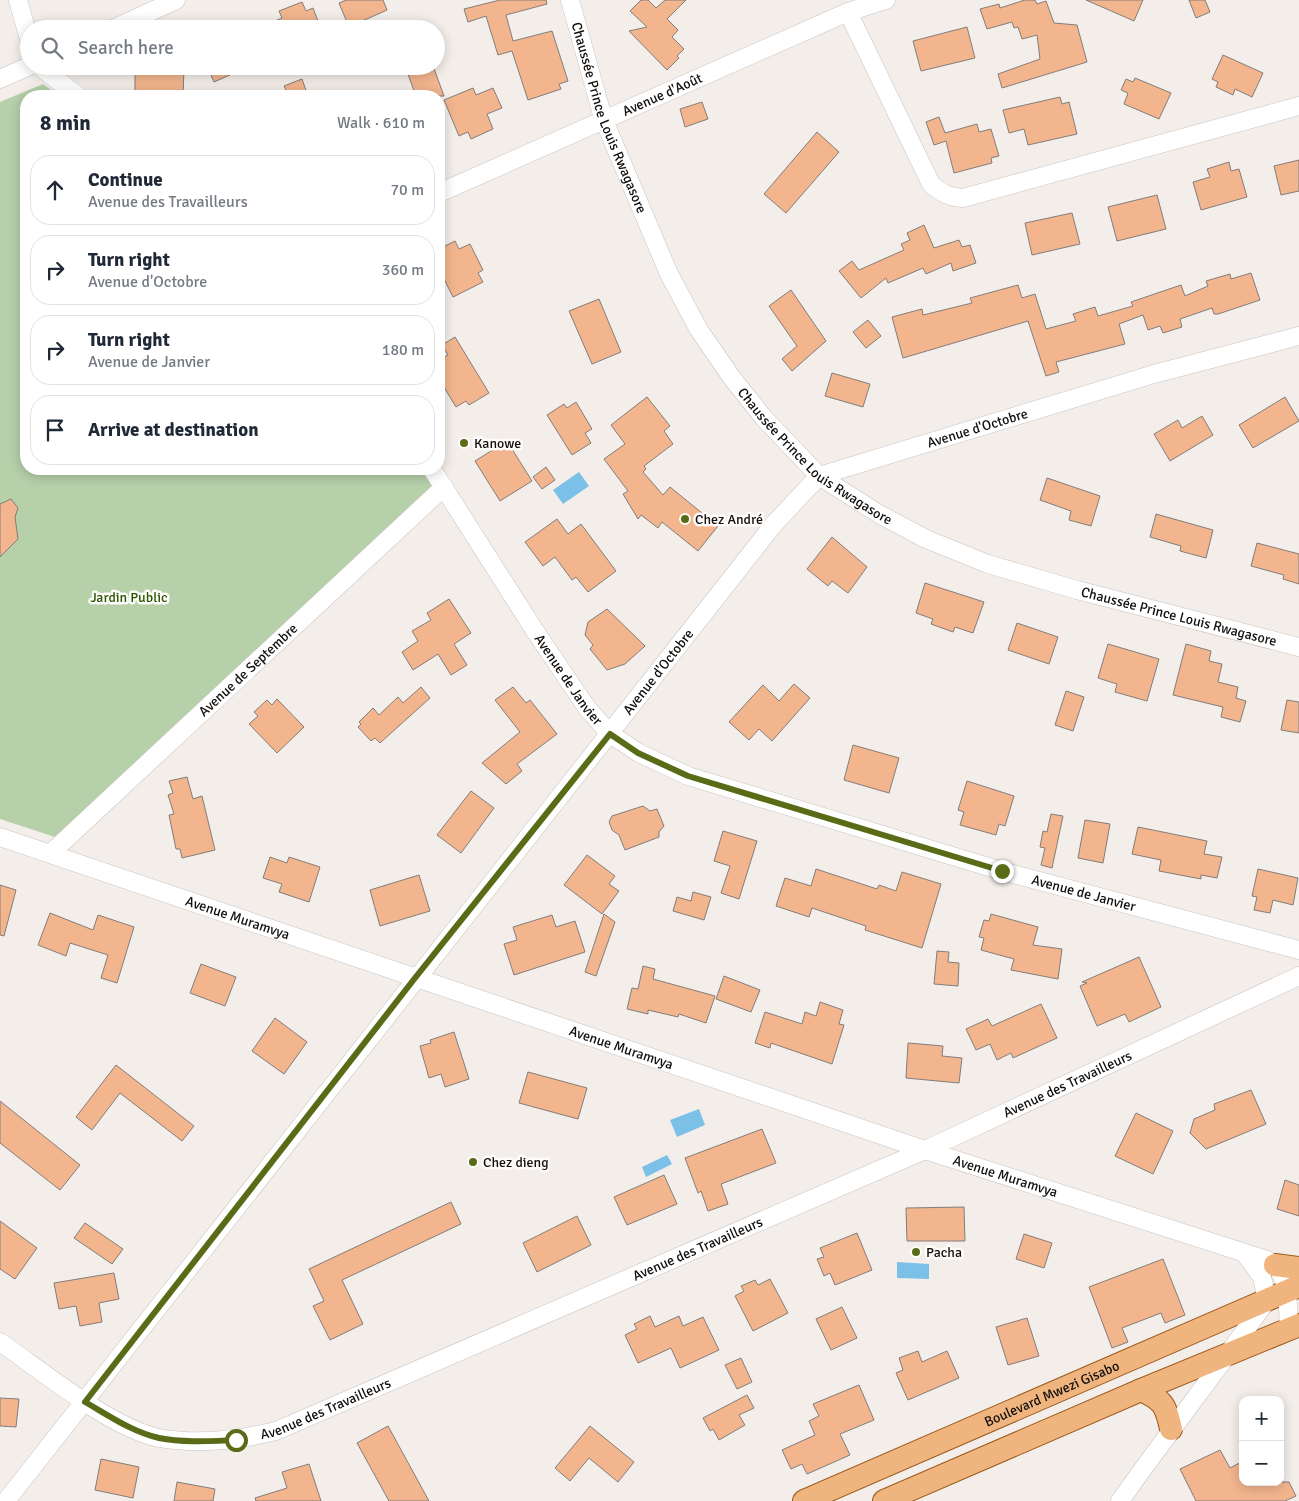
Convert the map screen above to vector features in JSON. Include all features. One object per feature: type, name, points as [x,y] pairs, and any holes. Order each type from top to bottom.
[{"type":"main road","points":[[1275,1265],[1299,1268]]},
{"type":"main road","name":"Boulevard Mwezi Gisabo","points":[[804,1501],[1284,1293]]},
{"type":"main road","points":[[884,1501],[1141,1390],[1228,1356],[1294,1327]]},
{"type":"main road","points":[[1141,1390],[1154,1396],[1164,1405],[1171,1429]]},
{"type":"street","points":[[18,0],[24,20]]},
{"type":"street","points":[[132,20],[176,0]]},
{"type":"street","name":"Chaussée Prince Louis Rwagasore","points":[[570,0],[603,118],[669,274],[699,330],[732,378],[763,417],[819,476],[879,514],[926,539],[988,564],[1078,590],[1299,647]]},
{"type":"street","name":"Avenue d'Août","points":[[445,190],[603,118],[848,12],[886,0]]},
{"type":"street","points":[[848,12],[931,184],[940,192],[951,197],[963,198],[1044,177],[1299,106]]},
{"type":"street","points":[[0,79],[20,70]]},
{"type":"street","points":[[51,75],[70,90]]},
{"type":"street","name":"Avenue d'Octobre","points":[[6,1501],[415,978],[610,734],[774,524],[819,476],[1154,374],[1299,336]]},
{"type":"street","name":"Avenue de Janvier","points":[[436,475],[535,631],[587,708],[610,734],[638,753],[688,776],[1002,871],[1299,950]]},
{"type":"street","name":"Avenue de Septembre","points":[[51,853],[444,487]]},
{"type":"street","name":"Avenue Muramvya","points":[[0,837],[924,1150],[1275,1265]]},
{"type":"street","name":"Avenue des Travailleurs","points":[[0,1342],[85,1402],[122,1423],[158,1438],[199,1442],[236,1440],[276,1431],[924,1150],[1299,976]]},
{"type":"street","points":[[1245,1254],[1262,1277],[1284,1293]]},
{"type":"street","points":[[1275,1265],[1284,1279],[1284,1293],[1294,1327]]},
{"type":"street","points":[[1120,1501],[1171,1429],[1228,1356],[1284,1293]]},
{"type":"green space","name":"Jardin Public","points":[[43,84],[51,90],[29,90]]},
{"type":"green space","name":"Jardin Public","points":[[20,94],[20,475],[426,475],[436,489],[58,838],[0,819],[0,102]]},
{"type":"water","points":[[579,472],[589,486],[563,504],[553,490]]},
{"type":"water","points":[[699,1109],[705,1125],[677,1137],[670,1120]]},
{"type":"water","points":[[667,1155],[672,1164],[646,1177],[642,1167]]},
{"type":"water","points":[[897,1262],[929,1264],[929,1279],[897,1278]]},
{"type":"building","points":[[346,0],[383,0],[387,10],[365,20],[346,20],[339,3]]},
{"type":"building","points":[[500,0],[546,0],[547,4],[506,15],[513,41],[552,31],[568,81],[559,84],[561,89],[528,100],[512,51],[498,55],[486,16],[468,22],[464,9]]},
{"type":"building","points":[[641,0],[648,0],[656,8],[665,0],[686,0],[667,19],[678,30],[672,37],[684,49],[677,56],[679,58],[667,70],[629,31],[647,27],[630,11]]},
{"type":"building","points":[[1025,0],[1035,0],[1037,4],[1046,1],[1054,23],[1077,25],[1087,62],[1002,88],[998,74],[1040,59],[1037,35],[1022,39],[1018,27],[1014,28],[1012,22],[987,29],[980,9],[999,4],[1000,8]]},
{"type":"building","points":[[1086,0],[1143,0],[1134,21]]},
{"type":"building","points":[[1189,0],[1205,0],[1210,12],[1196,18]]},
{"type":"building","points":[[302,2],[306,11],[313,8],[318,20],[277,20],[282,18],[279,11]]},
{"type":"building","points":[[967,27],[975,58],[921,71],[913,41]]},
{"type":"building","points":[[1223,55],[1263,73],[1252,97],[1235,89],[1233,95],[1216,87],[1218,82],[1212,79]]},
{"type":"building","points":[[135,75],[184,75],[183,90],[135,90]]},
{"type":"building","points":[[211,75],[230,75],[214,82]]},
{"type":"building","points":[[408,75],[436,75],[442,90],[414,90]]},
{"type":"building","points":[[1135,78],[1171,93],[1159,119],[1124,104],[1128,93],[1121,90],[1126,79],[1133,82]]},
{"type":"building","points":[[302,79],[306,90],[286,90],[284,86]]},
{"type":"building","points":[[473,88],[476,95],[493,88],[502,108],[487,114],[493,129],[471,139],[468,132],[459,136],[445,100]]},
{"type":"building","points":[[1060,97],[1062,104],[1069,102],[1077,134],[1028,145],[1024,129],[1009,133],[1003,110]]},
{"type":"building","points":[[702,102],[708,119],[685,127],[680,109]]},
{"type":"building","points":[[939,117],[945,133],[977,124],[979,132],[991,129],[999,156],[991,158],[992,163],[954,173],[946,141],[934,145],[926,122]]},
{"type":"building","points":[[817,132],[839,152],[786,213],[764,194]]},
{"type":"building","points":[[1299,160],[1299,191],[1281,195],[1274,166]]},
{"type":"building","points":[[1229,162],[1231,171],[1239,169],[1247,197],[1201,210],[1193,182],[1210,177],[1207,169]]},
{"type":"building","points":[[1157,195],[1166,229],[1117,241],[1108,207]]},
{"type":"building","points":[[1072,213],[1080,244],[1032,255],[1025,223]]},
{"type":"building","points":[[924,225],[934,248],[959,240],[962,247],[970,245],[976,263],[953,271],[951,263],[926,274],[923,268],[888,283],[886,278],[861,298],[839,271],[852,261],[859,270],[904,250],[901,244],[910,240],[907,233]]},
{"type":"building","points":[[455,241],[459,249],[470,244],[483,270],[478,273],[483,282],[453,297],[445,281],[445,246]]},
{"type":"building","points":[[1251,273],[1260,300],[1218,314],[1214,314],[1212,308],[1180,319],[1182,327],[1163,333],[1160,326],[1148,330],[1143,315],[1119,324],[1125,344],[1056,362],[1059,372],[1046,376],[1028,321],[903,358],[892,317],[922,309],[923,315],[972,303],[970,298],[1018,285],[1022,298],[1035,294],[1046,329],[1076,321],[1073,314],[1095,307],[1098,316],[1133,306],[1131,302],[1181,285],[1185,296],[1208,286],[1206,281],[1230,274],[1231,279]]},
{"type":"building","points":[[791,290],[826,341],[792,371],[782,359],[797,346],[769,306]]},
{"type":"building","points":[[599,299],[621,352],[592,364],[569,311]]},
{"type":"building","points":[[868,320],[881,336],[866,348],[853,332]]},
{"type":"building","points":[[455,337],[489,393],[469,405],[466,401],[456,407],[445,389],[445,357],[448,355],[445,350],[445,343]]},
{"type":"building","points":[[832,373],[870,384],[863,407],[825,396]]},
{"type":"building","points":[[647,397],[670,426],[664,431],[673,444],[644,466],[646,469],[643,472],[663,495],[670,487],[718,526],[698,551],[662,522],[658,528],[641,515],[638,519],[623,494],[628,491],[604,459],[625,444],[611,425]]},
{"type":"building","points":[[1285,397],[1299,421],[1253,448],[1239,425]]},
{"type":"building","points":[[576,402],[592,429],[585,433],[591,443],[572,455],[547,415],[564,404],[567,408]]},
{"type":"building","points":[[1202,416],[1213,435],[1170,461],[1154,434],[1178,420],[1182,428]]},
{"type":"building","points":[[507,441],[532,481],[500,501],[475,461]]},
{"type":"building","points":[[546,467],[555,480],[542,489],[533,477]]},
{"type":"building","points":[[1047,478],[1100,496],[1091,526],[1069,520],[1071,511],[1040,500]]},
{"type":"building","points":[[11,499],[18,508],[15,517],[18,539],[0,557],[0,504]]},
{"type":"building","points":[[1156,514],[1213,530],[1206,558],[1180,551],[1181,546],[1150,537]]},
{"type":"building","points":[[557,519],[568,534],[581,524],[616,571],[588,592],[576,577],[572,580],[555,557],[543,566],[525,542]]},
{"type":"building","points":[[832,537],[867,567],[848,593],[832,581],[828,586],[807,569]]},
{"type":"building","points":[[1257,543],[1299,554],[1299,584],[1283,579],[1284,575],[1251,566]]},
{"type":"building","points":[[925,583],[984,602],[973,633],[955,627],[953,632],[931,624],[933,619],[916,613]]},
{"type":"building","points":[[449,599],[471,633],[454,644],[467,665],[451,675],[438,654],[413,670],[402,652],[418,641],[412,631],[431,620],[427,613]]},
{"type":"building","points":[[607,609],[645,646],[625,664],[607,670],[590,649],[593,645],[585,635],[588,622]]},
{"type":"building","points":[[1017,623],[1058,637],[1049,664],[1008,650]]},
{"type":"building","points":[[1108,644],[1159,659],[1147,701],[1115,692],[1117,684],[1098,678]]},
{"type":"building","points":[[1186,644],[1211,651],[1209,661],[1222,664],[1218,682],[1238,687],[1236,698],[1246,701],[1240,722],[1221,717],[1223,707],[1173,695]]},
{"type":"building","points":[[794,684],[810,698],[772,741],[759,729],[749,740],[729,722],[763,685],[779,701]]},
{"type":"building","points":[[421,687],[430,698],[380,743],[375,738],[371,741],[358,727],[361,724],[359,722],[373,708],[379,715],[398,697],[403,703]]},
{"type":"building","points":[[513,687],[526,703],[530,700],[557,734],[517,764],[522,771],[506,784],[482,763],[520,732],[495,700]]},
{"type":"building","points":[[1066,691],[1084,697],[1073,731],[1055,725]]},
{"type":"building","points":[[277,699],[304,727],[277,753],[249,724],[258,716],[254,712],[267,700],[272,705]]},
{"type":"building","points":[[1287,700],[1299,702],[1299,733],[1281,730]]},
{"type":"building","points":[[853,745],[899,758],[889,793],[844,780]]},
{"type":"building","points":[[187,777],[193,799],[202,796],[215,850],[182,858],[180,849],[176,849],[169,815],[174,814],[168,795],[173,793],[169,781]]},
{"type":"building","points":[[967,781],[1014,796],[1005,826],[999,824],[996,835],[960,825],[964,812],[958,810]]},
{"type":"building","points":[[471,791],[494,808],[461,853],[437,835]]},
{"type":"building","points":[[643,806],[650,811],[657,809],[664,826],[659,832],[659,837],[625,850],[619,835],[612,830],[609,822],[612,816]]},
{"type":"building","points":[[1051,814],[1063,816],[1052,868],[1041,865],[1045,848],[1040,847],[1043,831],[1047,832]]},
{"type":"building","points":[[1085,820],[1110,824],[1103,863],[1078,858]]},
{"type":"building","points":[[1138,827],[1207,841],[1204,854],[1222,857],[1217,878],[1201,875],[1201,879],[1159,871],[1161,860],[1132,854]]},
{"type":"building","points":[[723,831],[757,841],[739,899],[721,893],[730,866],[714,861]]},
{"type":"building","points":[[587,855],[615,876],[609,884],[619,891],[602,914],[564,885]]},
{"type":"building","points":[[270,857],[287,863],[289,857],[320,867],[309,902],[279,892],[282,884],[263,878]]},
{"type":"building","points":[[816,869],[877,889],[879,885],[896,891],[902,872],[941,884],[922,948],[865,930],[866,926],[812,908],[809,917],[776,906],[785,878],[811,886]]},
{"type":"building","points":[[1258,869],[1298,878],[1293,905],[1273,900],[1270,913],[1254,910],[1257,897],[1252,896]]},
{"type":"building","points":[[419,875],[430,911],[380,926],[370,890]]},
{"type":"building","points":[[0,885],[16,890],[4,936],[0,935]]},
{"type":"building","points":[[693,892],[711,897],[704,920],[673,911],[677,897],[691,901]]},
{"type":"building","points":[[50,913],[93,930],[98,915],[134,927],[117,983],[101,978],[108,955],[70,943],[66,956],[38,945]]},
{"type":"building","points":[[604,914],[615,922],[596,976],[585,972]]},
{"type":"building","points":[[991,914],[1038,927],[1033,945],[1062,949],[1058,979],[1011,970],[1014,959],[981,950],[984,938],[979,937],[984,920],[989,921]]},
{"type":"building","points":[[552,915],[556,927],[575,921],[585,952],[514,975],[504,944],[517,940],[513,927]]},
{"type":"building","points":[[937,951],[949,952],[948,962],[959,963],[958,986],[934,984]]},
{"type":"building","points":[[1139,957],[1161,1007],[1129,1022],[1125,1014],[1097,1026],[1080,986],[1087,983],[1082,982]]},
{"type":"building","points":[[201,964],[236,977],[225,1006],[190,993]]},
{"type":"building","points":[[643,966],[655,969],[653,979],[715,996],[706,1023],[679,1014],[678,1017],[648,1010],[648,1014],[627,1009],[632,988],[638,989]]},
{"type":"building","points":[[724,976],[760,990],[751,1012],[716,999]]},
{"type":"building","points":[[820,1002],[843,1010],[839,1024],[844,1025],[832,1064],[771,1043],[770,1048],[755,1043],[765,1012],[802,1024],[805,1012],[816,1016]]},
{"type":"building","points":[[1041,1004],[1057,1038],[1013,1058],[1011,1053],[997,1060],[990,1044],[976,1050],[966,1029],[988,1019],[992,1026]]},
{"type":"building","points":[[275,1018],[307,1042],[284,1074],[252,1051]]},
{"type":"building","points":[[454,1032],[469,1079],[445,1087],[441,1074],[429,1078],[420,1046],[431,1043],[430,1040]]},
{"type":"building","points":[[908,1043],[943,1046],[942,1056],[962,1058],[959,1083],[906,1078]]},
{"type":"building","points":[[116,1065],[194,1126],[182,1141],[120,1093],[92,1130],[76,1117]]},
{"type":"building","points":[[528,1072],[587,1088],[578,1119],[519,1103]]},
{"type":"building","points":[[1251,1090],[1266,1124],[1206,1149],[1190,1133],[1194,1119],[1215,1110],[1214,1104]]},
{"type":"building","points":[[0,1101],[80,1165],[60,1190],[0,1143]]},
{"type":"building","points":[[1136,1113],[1173,1131],[1153,1174],[1115,1156]]},
{"type":"building","points":[[762,1129],[776,1163],[721,1184],[728,1204],[708,1211],[701,1191],[698,1193],[685,1158]]},
{"type":"building","points":[[664,1175],[677,1204],[627,1225],[614,1197]]},
{"type":"building","points":[[1285,1180],[1299,1185],[1299,1216],[1277,1209]]},
{"type":"building","points":[[451,1202],[461,1224],[342,1280],[363,1324],[330,1340],[313,1306],[324,1301],[309,1269]]},
{"type":"building","points":[[964,1207],[965,1241],[907,1241],[906,1208]]},
{"type":"building","points":[[577,1216],[591,1245],[537,1272],[523,1243]]},
{"type":"building","points":[[0,1221],[37,1248],[15,1279],[0,1269]]},
{"type":"building","points":[[85,1223],[123,1249],[112,1264],[74,1238]]},
{"type":"building","points":[[857,1233],[872,1270],[835,1285],[830,1273],[824,1276],[817,1259],[824,1257],[820,1248]]},
{"type":"building","points":[[1024,1234],[1052,1243],[1044,1268],[1016,1259]]},
{"type":"building","points":[[1163,1259],[1185,1315],[1165,1323],[1161,1313],[1122,1328],[1128,1342],[1112,1348],[1089,1287]]},
{"type":"building","points":[[114,1273],[119,1299],[99,1303],[102,1322],[80,1326],[76,1306],[59,1309],[54,1283]]},
{"type":"building","points":[[770,1279],[788,1313],[753,1331],[735,1296],[744,1291],[741,1286],[755,1280],[758,1285]]},
{"type":"building","points":[[842,1307],[857,1338],[831,1350],[816,1319]]},
{"type":"building","points":[[650,1316],[655,1327],[679,1316],[683,1326],[703,1317],[719,1350],[680,1368],[671,1348],[638,1363],[625,1335],[637,1329],[634,1324]]},
{"type":"building","points":[[1027,1318],[1039,1356],[1008,1365],[996,1327]]},
{"type":"building","points":[[918,1351],[922,1362],[947,1351],[959,1378],[908,1400],[896,1373],[903,1370],[899,1358]]},
{"type":"building","points":[[741,1358],[752,1382],[737,1389],[725,1365]]},
{"type":"building","points":[[859,1385],[874,1420],[840,1434],[850,1455],[807,1474],[802,1464],[791,1469],[782,1450],[815,1435],[809,1421],[819,1416],[813,1404]]},
{"type":"building","points":[[747,1395],[754,1408],[739,1415],[745,1425],[719,1440],[713,1429],[710,1431],[703,1418]]},
{"type":"building","points":[[0,1398],[19,1399],[16,1427],[0,1426]]},
{"type":"building","points":[[388,1426],[429,1501],[389,1501],[357,1443]]},
{"type":"building","points":[[590,1426],[634,1462],[618,1482],[589,1458],[570,1481],[555,1468]]},
{"type":"building","points":[[1220,1450],[1230,1468],[1239,1463],[1239,1486],[1284,1486],[1284,1482],[1289,1482],[1296,1496],[1285,1501],[1196,1501],[1180,1469]]},
{"type":"building","points":[[101,1459],[139,1467],[133,1498],[95,1490]]},
{"type":"building","points":[[309,1464],[321,1501],[256,1501],[255,1498],[287,1488],[282,1472]]},
{"type":"building","points":[[177,1482],[215,1489],[213,1501],[174,1501]]},
{"type":"place","name":"Kanowe","points":[[464,443]]},
{"type":"place","name":"Chez André","points":[[685,519]]},
{"type":"place","name":"Chez dieng","points":[[473,1162]]},
{"type":"place","name":"Pacha","points":[[916,1252]]},
{"type":"route","points":[[236,1440],[199,1442],[158,1438],[122,1423],[85,1402],[415,978],[610,734],[638,753],[688,776],[1002,871]]}]
